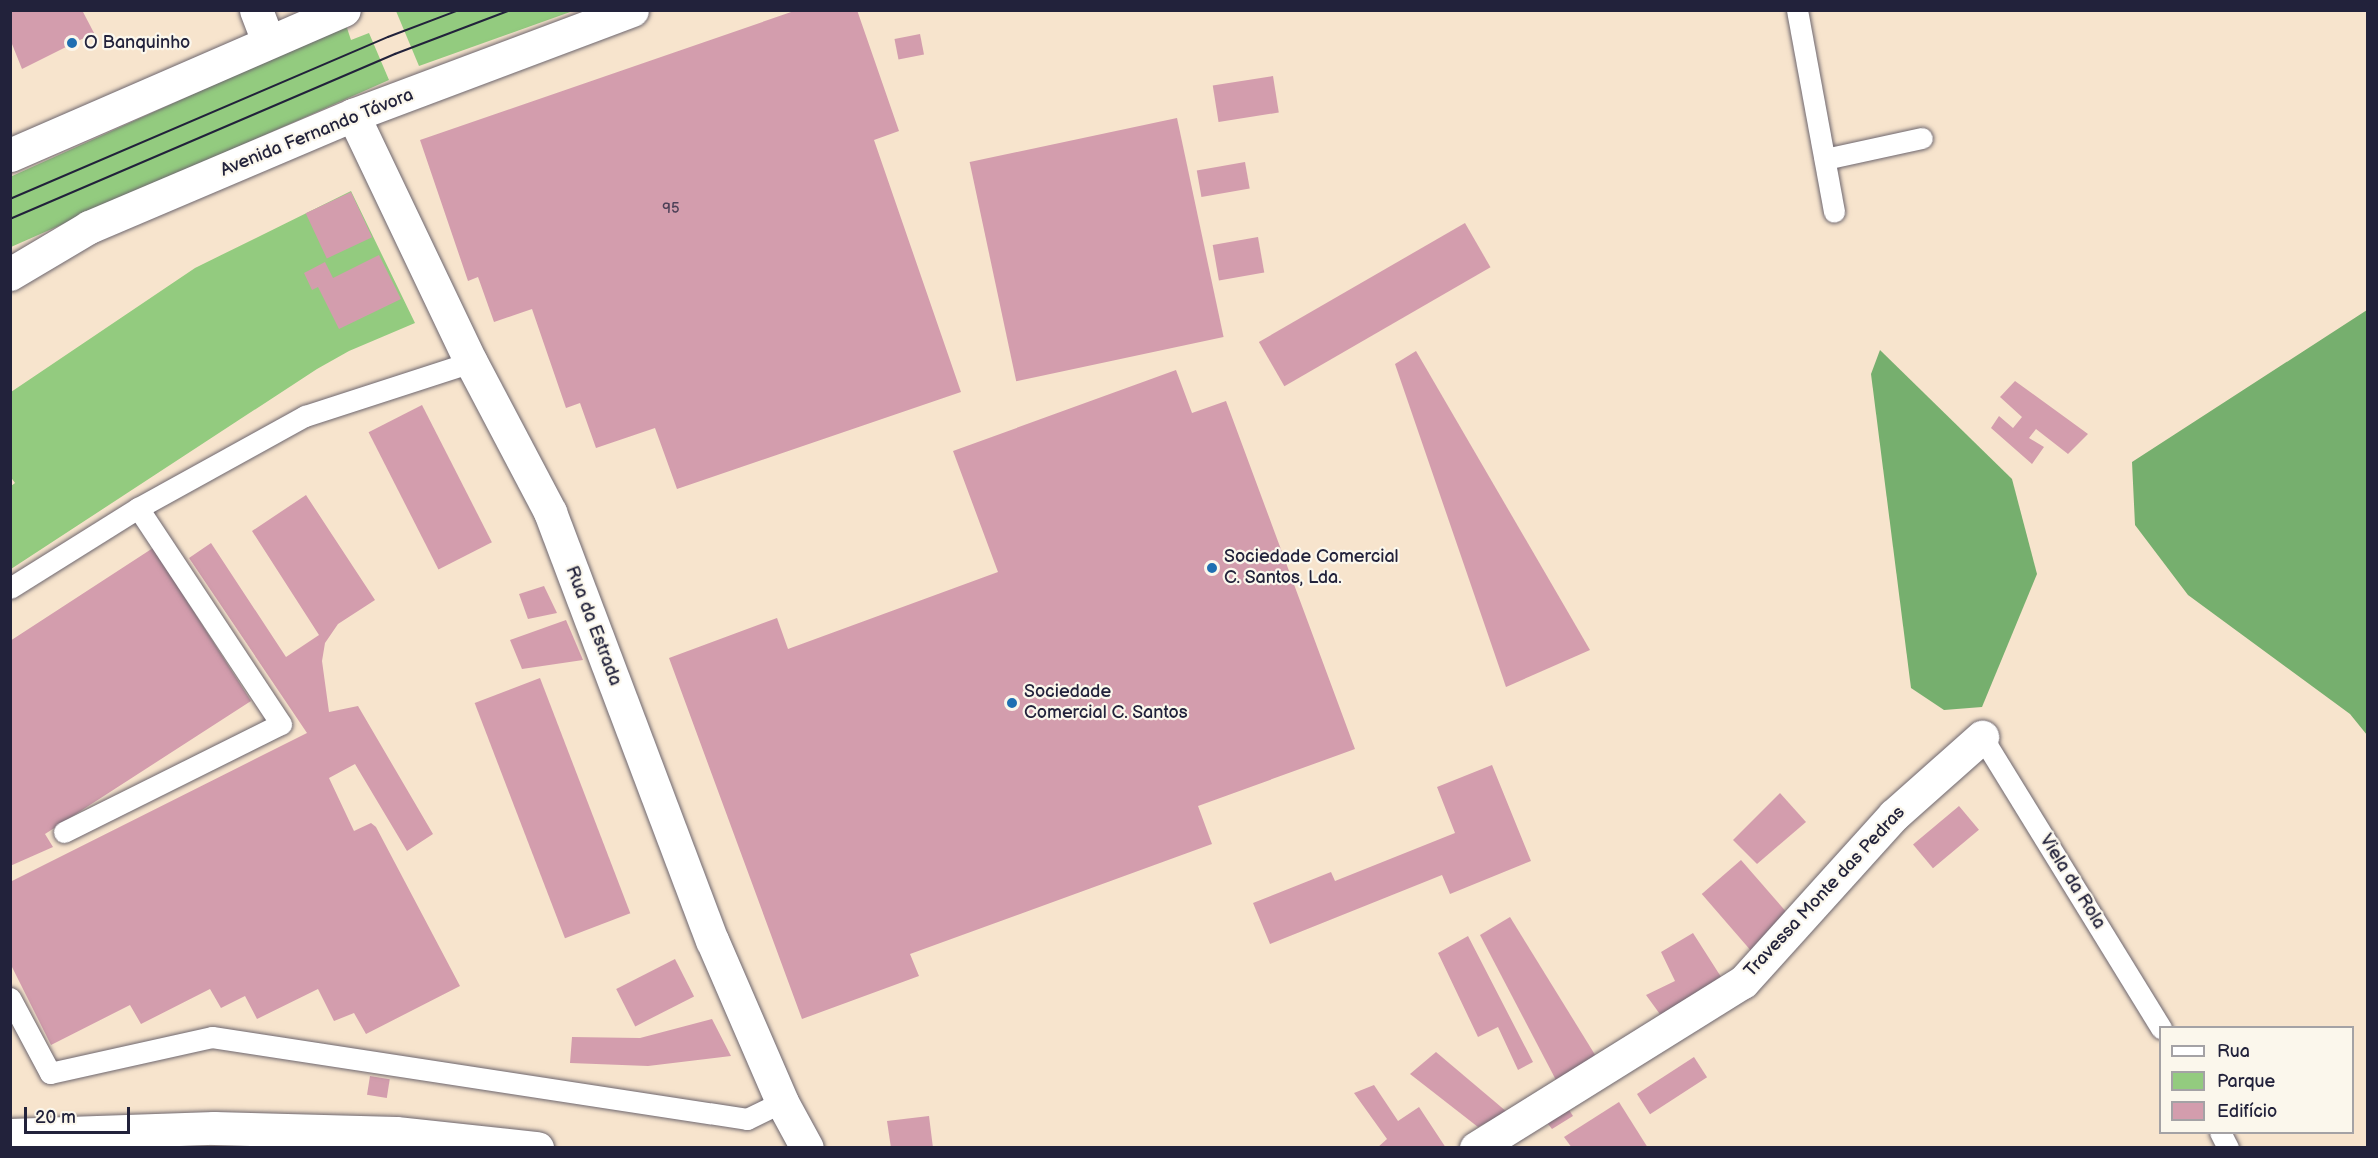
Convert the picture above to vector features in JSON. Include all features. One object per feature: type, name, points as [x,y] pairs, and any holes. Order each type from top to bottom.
[{"type":"street","points":[[256,10],[268,42]]},
{"type":"street","points":[[10,155],[344,10]]},
{"type":"street","name":"Avenida Fernando Távora","points":[[10,274],[89,227],[353,115],[632,10]]},
{"type":"street","name":"Rua da Estrada","points":[[353,115],[471,362],[550,512],[712,940],[782,1102],[807,1148]]},
{"type":"street","name":"Travessa Monte das Pedras","points":[[1476,1148],[1743,982],[1894,815],[1982,737]]},
{"type":"street","points":[[10,1135],[214,1128],[396,1133],[537,1148]]},
{"type":"lane","points":[[1797,10],[1834,212]]},
{"type":"lane","points":[[1825,159],[1922,138]]},
{"type":"lane","points":[[10,588],[138,508],[305,416],[471,362]]},
{"type":"lane","points":[[64,832],[281,724],[138,508]]},
{"type":"lane","name":"Viela da Rola","points":[[1982,737],[2160,1026]]},
{"type":"lane","points":[[10,998],[50,1073],[212,1037],[747,1119],[782,1102]]},
{"type":"lane","points":[[2221,1134],[2228,1148]]},
{"type":"green space","points":[[396,11],[573,11],[419,66]]},
{"type":"green space","points":[[346,25],[351,40],[369,33],[389,80],[11,247],[10,177]]},
{"type":"green space","points":[[351,191],[415,323],[349,351],[317,369],[11,569],[11,486],[15,483],[10,476],[11,392],[195,268]]},
{"type":"green space","points":[[2367,310],[2367,735],[2350,714],[2188,595],[2135,525],[2132,462]]},
{"type":"green space","points":[[1880,350],[2012,479],[2037,574],[1982,707],[1944,710],[1911,688],[1871,374]]},
{"type":"building","points":[[10,10],[82,10],[94,33],[22,69],[10,39]]},
{"type":"building","points":[[797,10],[857,10],[899,131],[874,140],[961,392],[677,489],[655,428],[596,448],[580,403],[566,408],[532,309],[494,322],[478,277],[468,281],[420,140]]},
{"type":"building","points":[[920,34],[924,55],[898,60],[894,39]]},
{"type":"building","points":[[1273,76],[1279,113],[1219,122],[1213,86]]},
{"type":"building","points":[[1177,118],[1224,337],[1016,381],[970,162]]},
{"type":"building","points":[[1245,162],[1250,189],[1201,197],[1197,171]]},
{"type":"building","points":[[351,192],[372,237],[327,258],[306,213]]},
{"type":"building","points":[[1465,223],[1490,267],[1284,386],[1259,342]]},
{"type":"building","points":[[1258,237],[1264,272],[1219,280],[1213,245]]},
{"type":"building","points":[[379,255],[401,299],[339,329],[318,287],[312,290],[304,273],[325,262],[333,278]]},
{"type":"building","points":[[1416,351],[1590,650],[1506,687],[1395,364]]},
{"type":"building","name":"Sociedade Comercial C. Santos","points":[[1176,370],[1192,413],[1226,401],[1355,749],[1198,806],[1212,844],[910,954],[919,976],[802,1019],[669,658],[777,618],[788,649],[998,572],[953,451]]},
{"type":"building","points":[[2015,381],[2088,434],[2068,454],[2036,429],[2029,438],[2044,447],[2032,464],[1991,428],[1999,416],[2013,428],[2022,417],[2000,397]]},
{"type":"building","points":[[422,405],[492,542],[438,569],[369,432]]},
{"type":"building","points":[[306,495],[375,600],[338,624],[325,643],[322,661],[329,712],[358,706],[433,834],[407,851],[355,764],[329,778],[354,831],[371,823],[376,827],[460,986],[366,1034],[354,1013],[334,1021],[318,989],[257,1019],[245,996],[221,1008],[210,989],[141,1024],[130,1005],[51,1045],[10,963],[10,882],[307,733],[189,558],[211,543],[286,657],[319,635],[252,531]]},
{"type":"building","points":[[153,548],[251,701],[45,834],[53,847],[10,866],[10,641]]},
{"type":"building","points":[[544,586],[557,613],[528,619],[519,594]]},
{"type":"building","points":[[566,620],[583,660],[522,669],[510,640]]},
{"type":"building","points":[[540,678],[630,913],[565,938],[475,703]]},
{"type":"building","points":[[1492,765],[1531,861],[1450,894],[1442,875],[1270,944],[1253,903],[1331,872],[1335,881],[1455,833],[1437,787]]},
{"type":"building","points":[[1780,793],[1806,822],[1757,864],[1733,840]]},
{"type":"building","points":[[1959,806],[1979,830],[1933,868],[1913,845]]},
{"type":"building","points":[[1741,860],[1790,917],[1751,951],[1702,894]]},
{"type":"building","points":[[1510,917],[1597,1058],[1557,1082],[1480,935]]},
{"type":"building","points":[[1693,933],[1723,980],[1662,1017],[1646,995],[1675,981],[1661,952]]},
{"type":"building","points":[[1468,936],[1533,1062],[1518,1070],[1498,1027],[1478,1037],[1438,953]]},
{"type":"building","points":[[675,959],[694,996],[635,1026],[616,989]]},
{"type":"building","points":[[712,1019],[731,1056],[648,1066],[570,1063],[572,1037],[640,1038]]},
{"type":"building","points":[[1436,1052],[1507,1112],[1478,1127],[1410,1074]]},
{"type":"building","points":[[1694,1057],[1707,1077],[1650,1114],[1637,1094]]},
{"type":"building","points":[[370,1076],[390,1079],[387,1098],[367,1095]]},
{"type":"building","points":[[1374,1085],[1398,1121],[1419,1107],[1446,1148],[1377,1148],[1387,1139],[1354,1093]]},
{"type":"building","points":[[1564,1102],[1573,1116],[1552,1129],[1541,1115]]},
{"type":"building","points":[[1619,1102],[1648,1148],[1572,1148],[1564,1137]]},
{"type":"building","points":[[929,1116],[933,1148],[891,1148],[887,1121]]},
{"type":"tram line","points":[[10,199],[388,37],[459,10]]},
{"type":"tram line","points":[[10,219],[395,54],[511,10]]},
{"type":"place","name":"O Banquinho","points":[[72,43]]},
{"type":"place","name":"Sociedade Comercial C. Santos, Lda.","points":[[1212,568]]},
{"type":"place","name":"Sociedade Comercial C. Santos","points":[[1012,703]]}]
